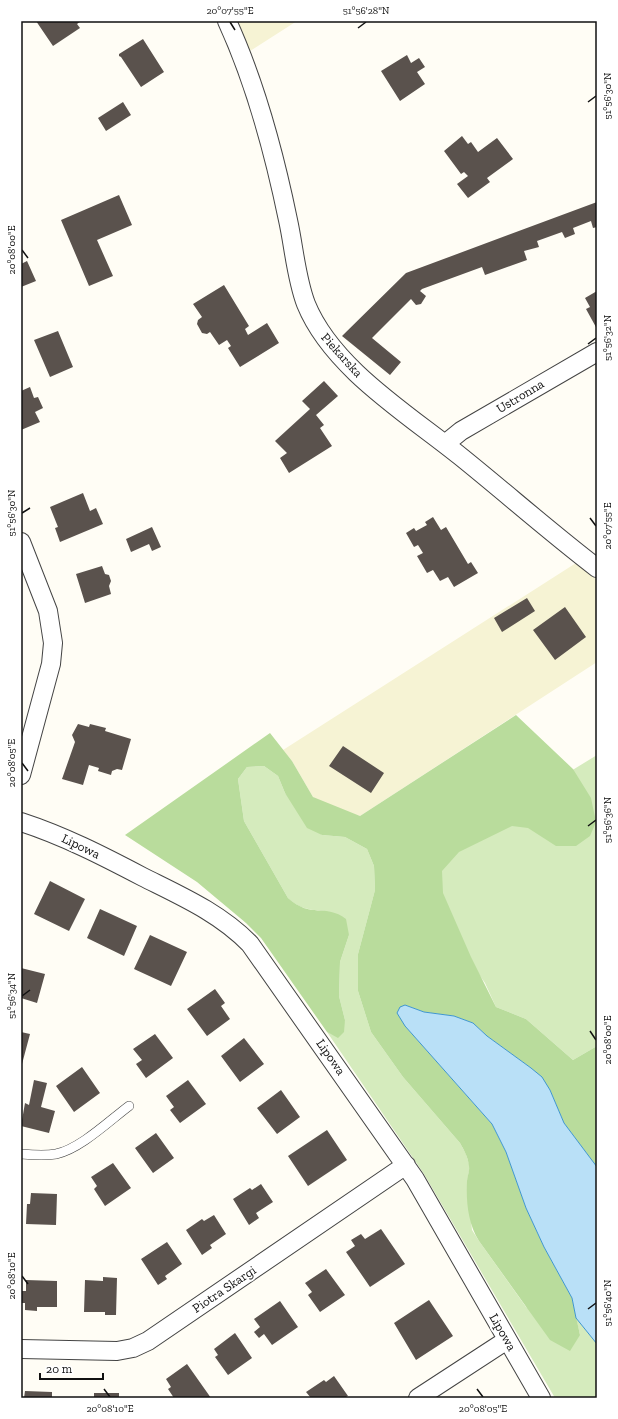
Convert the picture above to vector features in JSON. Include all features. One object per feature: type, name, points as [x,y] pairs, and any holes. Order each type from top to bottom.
[{"type":"street","name":"Piekarska","points":[[227,21],[251,79],[262,116],[288,219],[300,281],[312,317],[331,347],[346,363],[372,386],[445,444],[558,538],[597,568]]},
{"type":"street","name":"Ustronna","points":[[445,444],[461,431],[597,352]]},
{"type":"street","points":[[21,542],[48,611],[53,643],[51,664],[21,775]]},
{"type":"street","name":"Lipowa","points":[[21,822],[50,831],[194,903],[218,916],[236,930],[250,944],[406,1165],[541,1398]]},
{"type":"street","name":"Piotra Skargi","points":[[21,1349],[117,1351],[133,1348],[148,1341],[406,1165]]},
{"type":"street","points":[[418,1398],[507,1340]]},
{"type":"lane","points":[[21,1154],[55,1154],[65,1151],[78,1144],[129,1106]]},
{"type":"shaded area","points":[[235,21],[297,21],[250,51]]},
{"type":"shaded area","points":[[576,563],[597,580],[597,662],[360,816],[328,808],[313,797],[292,761],[283,750]]},
{"type":"green space","points":[[516,715],[573,769],[591,798],[596,822],[590,836],[576,846],[556,846],[528,828],[512,826],[459,852],[442,871],[443,893],[471,957],[496,1007],[526,1019],[573,1060],[597,1046],[597,1167],[564,1123],[550,1090],[531,1068],[487,1036],[473,1023],[454,1016],[424,1012],[405,1005],[405,1026],[492,1124],[506,1152],[526,1208],[544,1247],[572,1298],[580,1335],[570,1351],[550,1340],[479,1241],[472,1227],[468,1212],[467,1179],[469,1168],[468,1160],[463,1148],[403,1077],[371,1032],[358,991],[358,954],[375,890],[374,866],[367,849],[345,837],[322,835],[307,828],[285,793],[278,776],[264,766],[247,767],[238,779],[244,821],[288,898],[304,908],[331,912],[346,919],[349,935],[340,962],[339,996],[345,1020],[344,1032],[338,1038],[327,1032],[261,938],[246,923],[197,882],[125,835],[270,733],[292,761],[313,797],[360,816]]},
{"type":"green space","points":[[597,755],[597,1046],[573,1060],[526,1019],[496,1007],[485,983],[408,871]]},
{"type":"green space","points":[[264,766],[278,776],[285,793],[322,835],[345,837],[367,849],[374,866],[375,890],[358,954],[358,991],[371,1032],[403,1077],[460,1143],[466,1154],[470,1167],[467,1180],[472,1230],[526,1307],[580,1335],[576,1318],[597,1344],[597,1398],[555,1398],[424,1174],[327,1032],[338,1037],[345,1020],[339,996],[340,962],[349,935],[325,911],[305,908],[297,905],[288,898],[244,821],[238,779],[247,767]]},
{"type":"water","points":[[405,1005],[424,1012],[454,1016],[473,1023],[487,1036],[542,1077],[550,1090],[564,1123],[597,1167],[597,1344],[576,1318],[572,1298],[544,1247],[526,1208],[506,1152],[492,1124],[405,1026],[397,1013],[400,1007]]},
{"type":"building","points":[[36,21],[81,21],[77,24],[80,28],[53,46]]},
{"type":"building","points":[[143,39],[164,72],[141,87],[119,54]]},
{"type":"building","points":[[407,55],[411,63],[419,58],[425,67],[417,72],[425,84],[400,101],[381,71]]},
{"type":"building","points":[[123,102],[131,115],[106,131],[98,118]]},
{"type":"building","points":[[462,136],[468,144],[471,142],[478,152],[497,138],[513,159],[487,178],[490,182],[468,198],[457,184],[468,176],[464,172],[461,174],[444,151]]},
{"type":"building","points":[[119,195],[132,225],[97,240],[113,276],[89,286],[61,220]]},
{"type":"building","points":[[597,202],[597,227],[593,228],[591,221],[573,228],[575,234],[565,238],[562,232],[537,241],[539,247],[524,251],[527,260],[485,275],[482,267],[422,289],[420,291],[426,296],[421,304],[416,305],[411,299],[372,338],[401,362],[390,375],[342,336],[406,273]]},
{"type":"building","points":[[27,261],[36,281],[21,287],[21,264]]},
{"type":"building","points":[[224,285],[249,326],[245,329],[248,335],[267,323],[279,343],[240,367],[228,348],[231,346],[227,340],[219,345],[210,332],[207,334],[202,333],[197,324],[198,320],[202,317],[193,304]]},
{"type":"building","points":[[597,291],[597,329],[586,309],[590,307],[585,298]]},
{"type":"building","points":[[58,331],[73,367],[50,377],[34,340]]},
{"type":"building","points":[[324,381],[338,396],[316,415],[324,425],[320,428],[332,446],[289,473],[280,458],[287,453],[275,441],[310,409],[302,401]]},
{"type":"building","points":[[30,387],[34,398],[38,397],[43,408],[35,412],[40,422],[21,430],[21,391]]},
{"type":"building","points":[[83,493],[90,511],[96,508],[103,524],[60,542],[55,528],[58,527],[50,507]]},
{"type":"building","points":[[433,517],[441,530],[446,527],[468,564],[471,562],[478,573],[454,587],[448,577],[440,581],[433,570],[427,573],[417,556],[423,553],[418,545],[414,547],[406,533],[414,528],[416,531],[427,525],[425,522]]},
{"type":"building","points":[[152,527],[161,547],[152,551],[149,544],[131,552],[126,539]]},
{"type":"building","points":[[102,566],[105,574],[109,575],[111,581],[109,586],[111,594],[85,603],[76,574]]},
{"type":"building","points":[[527,598],[535,611],[502,632],[494,618]]},
{"type":"building","points":[[565,607],[586,637],[555,660],[533,630]]},
{"type":"building","points":[[78,724],[89,727],[90,724],[106,728],[105,731],[131,739],[122,770],[117,769],[112,771],[111,775],[98,771],[99,768],[89,765],[83,785],[62,779],[75,742],[72,735]]},
{"type":"building","points":[[343,746],[384,773],[371,793],[329,766]]},
{"type":"building","points":[[50,881],[85,899],[69,931],[34,914]]},
{"type":"building","points":[[100,909],[137,926],[124,956],[87,938]]},
{"type":"building","points":[[150,935],[187,952],[171,986],[134,969]]},
{"type":"building","points":[[21,968],[45,974],[37,1003],[21,998]]},
{"type":"building","points":[[215,989],[225,1003],[221,1006],[230,1019],[207,1036],[187,1009]]},
{"type":"building","points":[[21,1032],[30,1034],[22,1064],[21,1064]]},
{"type":"building","points":[[155,1034],[173,1058],[146,1078],[136,1064],[142,1060],[133,1049]]},
{"type":"building","points":[[244,1038],[264,1064],[240,1082],[221,1056]]},
{"type":"building","points":[[82,1067],[100,1093],[74,1112],[56,1086]]},
{"type":"building","points":[[34,1080],[47,1083],[41,1107],[55,1111],[49,1133],[21,1126],[25,1103],[29,1105]]},
{"type":"building","points":[[188,1080],[206,1104],[180,1123],[170,1110],[174,1107],[166,1096]]},
{"type":"building","points":[[281,1090],[300,1117],[277,1134],[257,1108]]},
{"type":"building","points":[[327,1130],[347,1160],[308,1186],[288,1156]]},
{"type":"building","points":[[156,1133],[174,1158],[153,1173],[135,1148]]},
{"type":"building","points":[[113,1163],[131,1188],[105,1206],[94,1189],[97,1186],[91,1177]]},
{"type":"building","points":[[261,1184],[273,1202],[256,1213],[259,1218],[249,1225],[233,1199],[250,1188],[252,1190]]},
{"type":"building","points":[[31,1193],[57,1194],[56,1225],[26,1224],[27,1204],[30,1204]]},
{"type":"building","points":[[214,1215],[226,1234],[210,1245],[212,1248],[202,1255],[186,1230],[202,1219],[204,1221]]},
{"type":"building","points":[[381,1229],[405,1264],[370,1287],[346,1252],[355,1246],[351,1240],[361,1234],[365,1239]]},
{"type":"building","points":[[167,1242],[182,1264],[165,1276],[167,1279],[158,1285],[141,1259]]},
{"type":"building","points":[[326,1269],[345,1295],[320,1312],[308,1295],[312,1292],[305,1283]]},
{"type":"building","points":[[103,1277],[117,1278],[116,1315],[105,1315],[105,1312],[84,1312],[85,1280],[103,1281]]},
{"type":"building","points":[[26,1280],[57,1281],[57,1307],[37,1307],[37,1311],[25,1310],[25,1303],[21,1303],[21,1291],[26,1291]]},
{"type":"building","points":[[429,1300],[453,1336],[416,1360],[394,1323]]},
{"type":"building","points":[[280,1301],[298,1327],[272,1345],[264,1334],[259,1338],[254,1332],[260,1327],[254,1319]]},
{"type":"building","points":[[235,1333],[252,1358],[228,1375],[215,1357],[218,1355],[214,1349]]},
{"type":"building","points":[[187,1364],[211,1398],[174,1398],[168,1389],[171,1387],[166,1379]]},
{"type":"building","points":[[334,1376],[348,1396],[344,1398],[311,1398],[306,1392],[324,1380],[326,1382]]},
{"type":"building","points":[[25,1391],[52,1392],[52,1398],[24,1398]]},
{"type":"building","points":[[94,1393],[119,1393],[119,1398],[94,1398]]}]
